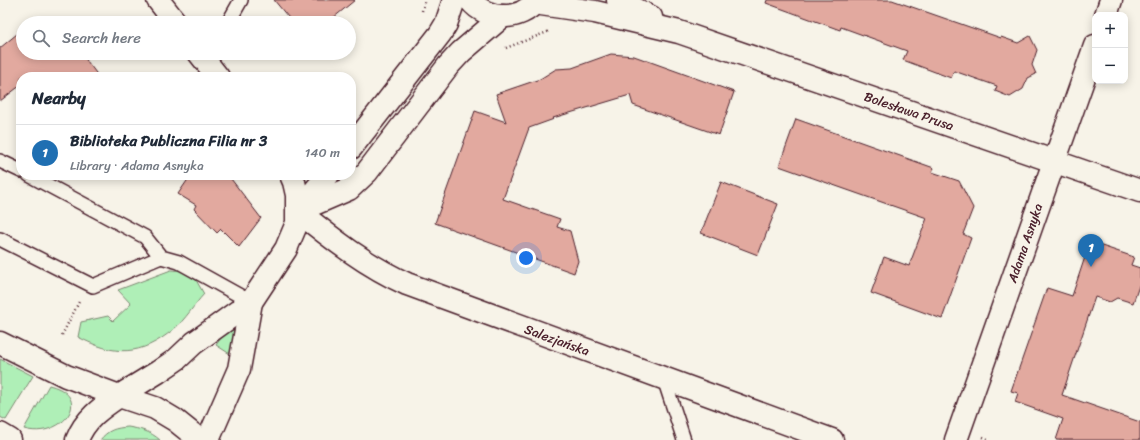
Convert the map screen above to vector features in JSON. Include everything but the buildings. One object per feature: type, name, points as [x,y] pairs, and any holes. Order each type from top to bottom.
[{"type":"street","points":[[158,0],[171,16]]},
{"type":"street","points":[[356,142],[440,34],[446,24],[454,0]]},
{"type":"street","points":[[470,0],[478,8],[486,12],[503,16],[520,13],[535,2]]},
{"type":"street","name":"Bolesława Prusa","points":[[618,0],[678,32]]},
{"type":"street","points":[[1107,12],[1111,0]]},
{"type":"street","name":"Bolesława Prusa","points":[[535,2],[595,12],[678,32],[1140,191]]},
{"type":"street","points":[[298,211],[349,189],[367,172],[448,66],[461,52],[503,16]]},
{"type":"street","name":"Adama Asnyka","points":[[956,440],[1094,48]]},
{"type":"street","points":[[78,440],[81,431],[90,418],[103,406],[177,359],[194,343],[251,302],[286,248],[297,223],[297,195],[293,180]]},
{"type":"street","points":[[298,211],[324,180]]},
{"type":"street","name":"Salezjańska","points":[[298,211],[334,241],[389,275],[407,284],[832,440]]},
{"type":"street","points":[[208,440],[239,369],[251,302]]},
{"type":"street","points":[[0,343],[66,376],[155,408],[175,420],[200,440]]},
{"type":"street","points":[[0,434],[10,440]]},
{"type":"lane","points":[[232,16],[241,0]]},
{"type":"lane","points":[[0,161],[16,169]]},
{"type":"lane","points":[[38,180],[145,237],[161,257],[180,262],[251,302]]},
{"type":"lane","points":[[0,239],[93,286],[161,257]]},
{"type":"lane","points":[[664,379],[684,440]]},
{"type":"path","points":[[502,50],[554,29]]},
{"type":"path","points":[[62,335],[89,284]]},
{"type":"green space","points":[[171,270],[185,271],[196,280],[204,294],[186,317],[162,338],[150,345],[127,351],[104,348],[78,337],[81,322],[108,316],[113,321],[131,304],[118,290]]},
{"type":"green space","points":[[238,317],[233,356],[216,345],[233,321]]},
{"type":"green space","points":[[0,359],[33,376],[6,420],[0,417]]},
{"type":"green space","points":[[49,385],[63,391],[70,398],[72,407],[68,416],[61,423],[50,428],[38,431],[24,429]]},
{"type":"green space","points":[[128,427],[145,431],[160,440],[100,440],[112,430]]},
{"type":"place","name":"Biblioteka Publiczna Filia nr 3","points":[[1091,267]]}]
